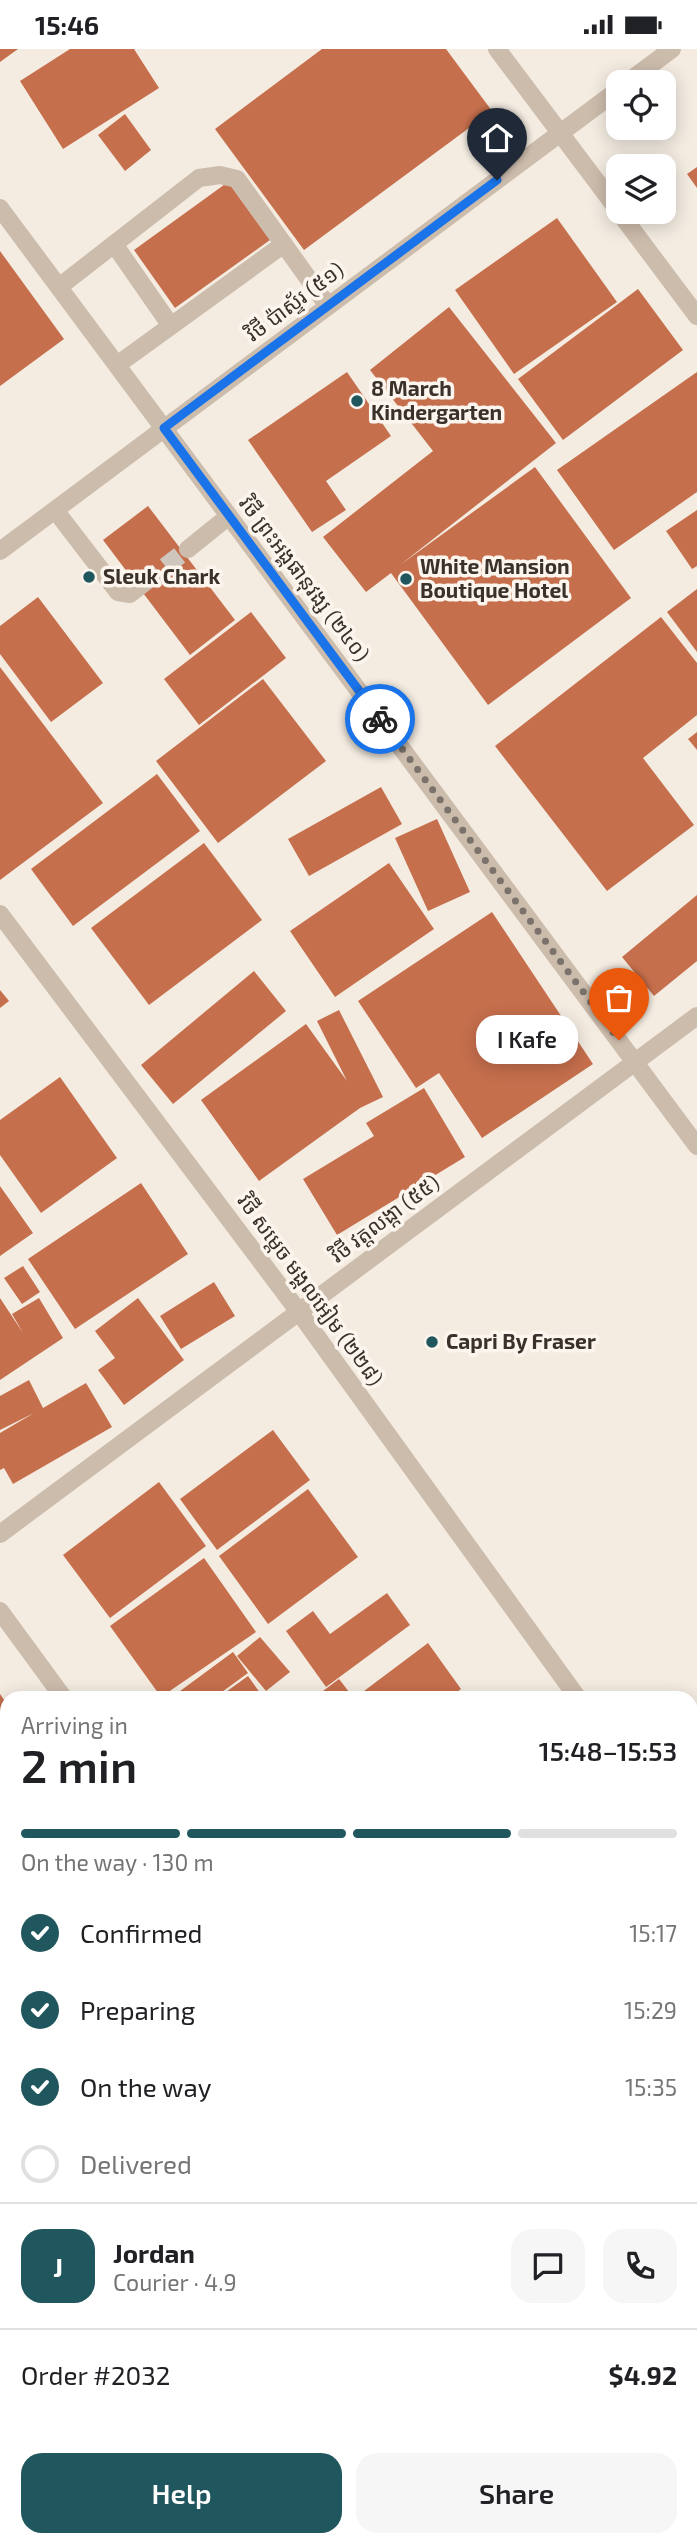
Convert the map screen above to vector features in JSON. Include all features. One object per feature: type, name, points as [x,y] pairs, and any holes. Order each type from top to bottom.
[{"type":"street","points":[[497,49],[606,195]]},
{"type":"street","points":[[644,70],[672,49]]},
{"type":"street","name":"វិថី ប៉ាស្ទ័រ (៥១)","points":[[0,551],[606,99]]},
{"type":"street","points":[[59,288],[199,178],[220,174],[237,179],[328,306]]},
{"type":"street","name":"វិថី ព្រះអង្គផានុវង្ស (២៤០)","points":[[0,208],[697,1146]]},
{"type":"street","points":[[628,224],[697,316]]},
{"type":"street","points":[[114,244],[171,325]]},
{"type":"street","points":[[117,365],[284,244]]},
{"type":"street","points":[[54,510],[118,593],[130,594],[145,583]]},
{"type":"street","points":[[188,549],[229,516]]},
{"type":"street","name":"វិថី សម្តេច មង្គលអៀម (២២៨)","points":[[0,914],[299,1312],[573,1691]]},
{"type":"street","name":"វិថី វត្តលង្កា (៥៥)","points":[[0,1535],[697,1016]]},
{"type":"street","points":[[0,1611],[59,1691]]},
{"type":"building","points":[[0,49],[18,49],[0,62]]},
{"type":"building","points":[[70,49],[134,49],[159,88],[63,149],[20,81]]},
{"type":"building","points":[[322,49],[446,49],[492,111],[304,250],[215,129]]},
{"type":"building","points":[[125,114],[151,150],[125,171],[98,135]]},
{"type":"building","points":[[697,167],[697,188],[687,174]]},
{"type":"building","points":[[228,182],[270,240],[175,308],[134,250]]},
{"type":"building","points":[[557,218],[617,302],[514,374],[455,290]]},
{"type":"building","points":[[0,251],[64,339],[0,386]]},
{"type":"building","points":[[638,289],[683,350],[563,440],[518,379]]},
{"type":"building","points":[[449,307],[556,443],[400,565],[535,467],[631,598],[488,705],[391,573],[366,592],[323,537],[433,451],[370,370]]},
{"type":"building","points":[[347,372],[391,436],[326,481],[346,510],[312,532],[248,440]]},
{"type":"building","points":[[697,372],[697,492],[614,550],[557,470]]},
{"type":"building","points":[[148,506],[235,620],[190,655],[103,540]]},
{"type":"building","points":[[697,510],[697,566],[692,569],[666,531]]},
{"type":"building","points":[[697,589],[697,652],[667,612]]},
{"type":"building","points":[[38,597],[103,683],[51,722],[0,654],[0,626]]},
{"type":"building","points":[[251,612],[286,658],[199,725],[164,679]]},
{"type":"building","points":[[661,617],[697,663],[697,715],[643,758],[694,825],[607,891],[495,746]]},
{"type":"building","points":[[0,667],[103,803],[0,880]]},
{"type":"building","points":[[263,679],[326,761],[218,843],[156,761]]},
{"type":"building","points":[[697,732],[697,750],[688,739]]},
{"type":"building","points":[[157,774],[200,831],[73,926],[31,869]]},
{"type":"building","points":[[381,787],[402,824],[309,876],[288,839]]},
{"type":"building","points":[[437,819],[470,892],[428,911],[395,838]]},
{"type":"building","points":[[204,843],[262,920],[149,1005],[91,928]]},
{"type":"building","points":[[389,863],[434,929],[335,997],[290,931]]},
{"type":"building","points":[[697,895],[697,961],[654,996],[622,957]]},
{"type":"building","points":[[492,912],[593,1064],[482,1138],[439,1073],[416,1088],[358,1001]]},
{"type":"building","points":[[254,971],[286,1011],[173,1104],[141,1065]]},
{"type":"building","points":[[0,990],[9,1001],[0,1008]]},
{"type":"building","points":[[339,1010],[383,1097],[360,1108],[259,1181],[201,1100],[306,1024],[347,1081],[317,1021]]},
{"type":"building","points":[[60,1077],[117,1158],[41,1213],[0,1155],[0,1120]]},
{"type":"building","points":[[424,1088],[465,1157],[337,1235],[303,1179],[374,1136],[366,1123]]},
{"type":"building","points":[[141,1183],[188,1254],[75,1329],[28,1259]]},
{"type":"building","points":[[0,1186],[33,1233],[0,1256]]},
{"type":"building","points":[[23,1266],[40,1292],[22,1304],[4,1278]]},
{"type":"building","points":[[214,1282],[235,1316],[181,1349],[160,1316]]},
{"type":"building","points":[[0,1298],[23,1333],[12,1314],[39,1298],[63,1338],[0,1380]]},
{"type":"building","points":[[138,1298],[184,1360],[124,1405],[98,1370],[115,1358],[95,1331]]},
{"type":"building","points":[[29,1380],[43,1408],[86,1383],[112,1427],[13,1484],[4,1468],[0,1470],[0,1433],[34,1413],[0,1430],[0,1396]]},
{"type":"building","points":[[273,1430],[310,1480],[217,1550],[180,1499]]},
{"type":"building","points":[[159,1482],[206,1546],[110,1618],[63,1555]]},
{"type":"building","points":[[308,1489],[358,1557],[268,1624],[219,1556]]},
{"type":"building","points":[[204,1558],[256,1632],[170,1691],[157,1691],[110,1626]]},
{"type":"building","points":[[387,1593],[410,1625],[326,1687],[286,1631],[313,1611],[330,1634]]},
{"type":"building","points":[[260,1637],[290,1672],[266,1691],[237,1656]]},
{"type":"building","points":[[428,1643],[461,1689],[458,1691],[364,1691]]},
{"type":"building","points":[[233,1652],[248,1673],[223,1691],[180,1691]]},
{"type":"building","points":[[248,1676],[259,1691],[227,1691]]},
{"type":"building","points":[[339,1679],[348,1691],[323,1691]]},
{"type":"tunnel","points":[[144,583],[188,549]]},
{"type":"way so far","points":[[380,719],[619,1040]]},
{"type":"place","name":"8 March Kindergarten","points":[[357,401]]},
{"type":"place","name":"Sleuk Chark","points":[[89,577]]},
{"type":"place","name":"White Mansion Boutique Hotel","points":[[406,579]]},
{"type":"place","name":"I Kafe","points":[[619,1040]]},
{"type":"place","name":"Capri By Fraser","points":[[432,1342]]},
{"type":"route","points":[[380,719],[164,428],[497,180]]}]
